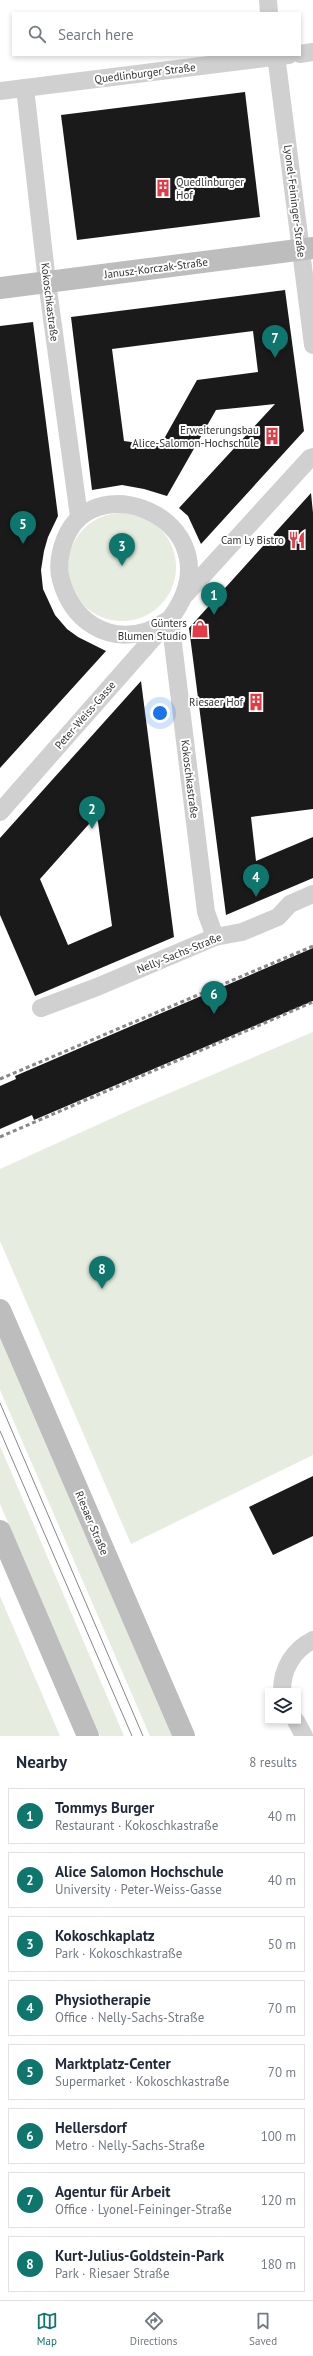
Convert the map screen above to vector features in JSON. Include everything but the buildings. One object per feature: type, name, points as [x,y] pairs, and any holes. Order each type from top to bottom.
[{"type":"main road","name":"Janusz-Korczak-Straße","points":[[0,288],[307,249]]},
{"type":"main road","name":"Riesaer Straße","points":[[0,1310],[184,1736]]},
{"type":"main road","points":[[0,1531],[88,1736]]},
{"type":"street","points":[[268,0],[269,12]]},
{"type":"street","points":[[301,54],[313,52]]},
{"type":"street","name":"Quedlinburger Straße","points":[[0,91],[280,56]]},
{"type":"street","name":"Lyonel-Feininger-Straße","points":[[280,56],[307,249],[313,346]]},
{"type":"street","name":"Kokoschkastraße","points":[[25,88],[47,282],[79,516]]},
{"type":"street","points":[[186,594],[189,557],[182,539],[170,524],[154,513],[136,507],[118,505],[106,506],[79,516],[67,534],[59,562],[64,592],[77,614],[98,629],[123,634],[149,631],[170,619],[186,594],[313,457]]},
{"type":"street","name":"Kokoschkastraße","points":[[170,619],[206,912],[215,937]]},
{"type":"street","name":"Peter-Weiss-Gasse","points":[[0,812],[170,619]]},
{"type":"street","name":"Nelly-Sachs-Straße","points":[[40,1008],[97,987],[215,937],[242,932],[278,917],[290,904],[313,894]]},
{"type":"street","points":[[282,1688],[282,1681],[292,1656],[313,1640]]},
{"type":"street","points":[[298,1724],[304,1736]]},
{"type":"shaded area","points":[[122,513],[143,517],[160,529],[172,546],[176,567],[172,588],[160,605],[143,617],[122,621],[101,617],[84,605],[72,588],[68,567],[72,546],[84,529],[101,517]]},
{"type":"shaded area","points":[[313,1032],[313,1455],[131,1544],[0,1241],[0,1169],[139,1106]]},
{"type":"shaded area","points":[[0,1337],[175,1736],[150,1736],[0,1390]]},
{"type":"shaded area","points":[[0,1446],[124,1736],[100,1736],[0,1504]]},
{"type":"shaded area","points":[[0,1596],[8,1615],[60,1736],[0,1736]]},
{"type":"tram line","points":[[0,1403],[143,1736]]},
{"type":"tram line","points":[[0,1431],[132,1736]]},
{"type":"railway","points":[[0,1079],[313,946]]},
{"type":"railway","points":[[0,1137],[313,1002]]},
{"type":"place","name":"Quedlinburger Hof","points":[[163,188]]},
{"type":"place","name":"Agentur für Arbeit","points":[[275,358]]},
{"type":"place","name":"Erweiterungsbau Alice-Salomon-Hochschule","points":[[272,436]]},
{"type":"place","name":"Cam Ly Bistro","points":[[297,540]]},
{"type":"place","name":"Marktplatz-Center","points":[[23,544]]},
{"type":"place","name":"Kokoschkaplatz","points":[[122,566]]},
{"type":"place","name":"Tommys Burger","points":[[214,615]]},
{"type":"place","name":"Günters Blumen Studio","points":[[200,629]]},
{"type":"place","name":"Riesaer Hof","points":[[256,702]]},
{"type":"place","name":"Alice Salomon Hochschule","points":[[92,829]]},
{"type":"place","name":"Physiotherapie","points":[[256,897]]},
{"type":"place","name":"Hellersdorf","points":[[214,1014]]},
{"type":"place","name":"Kurt-Julius-Goldstein-Park","points":[[102,1289]]}]
